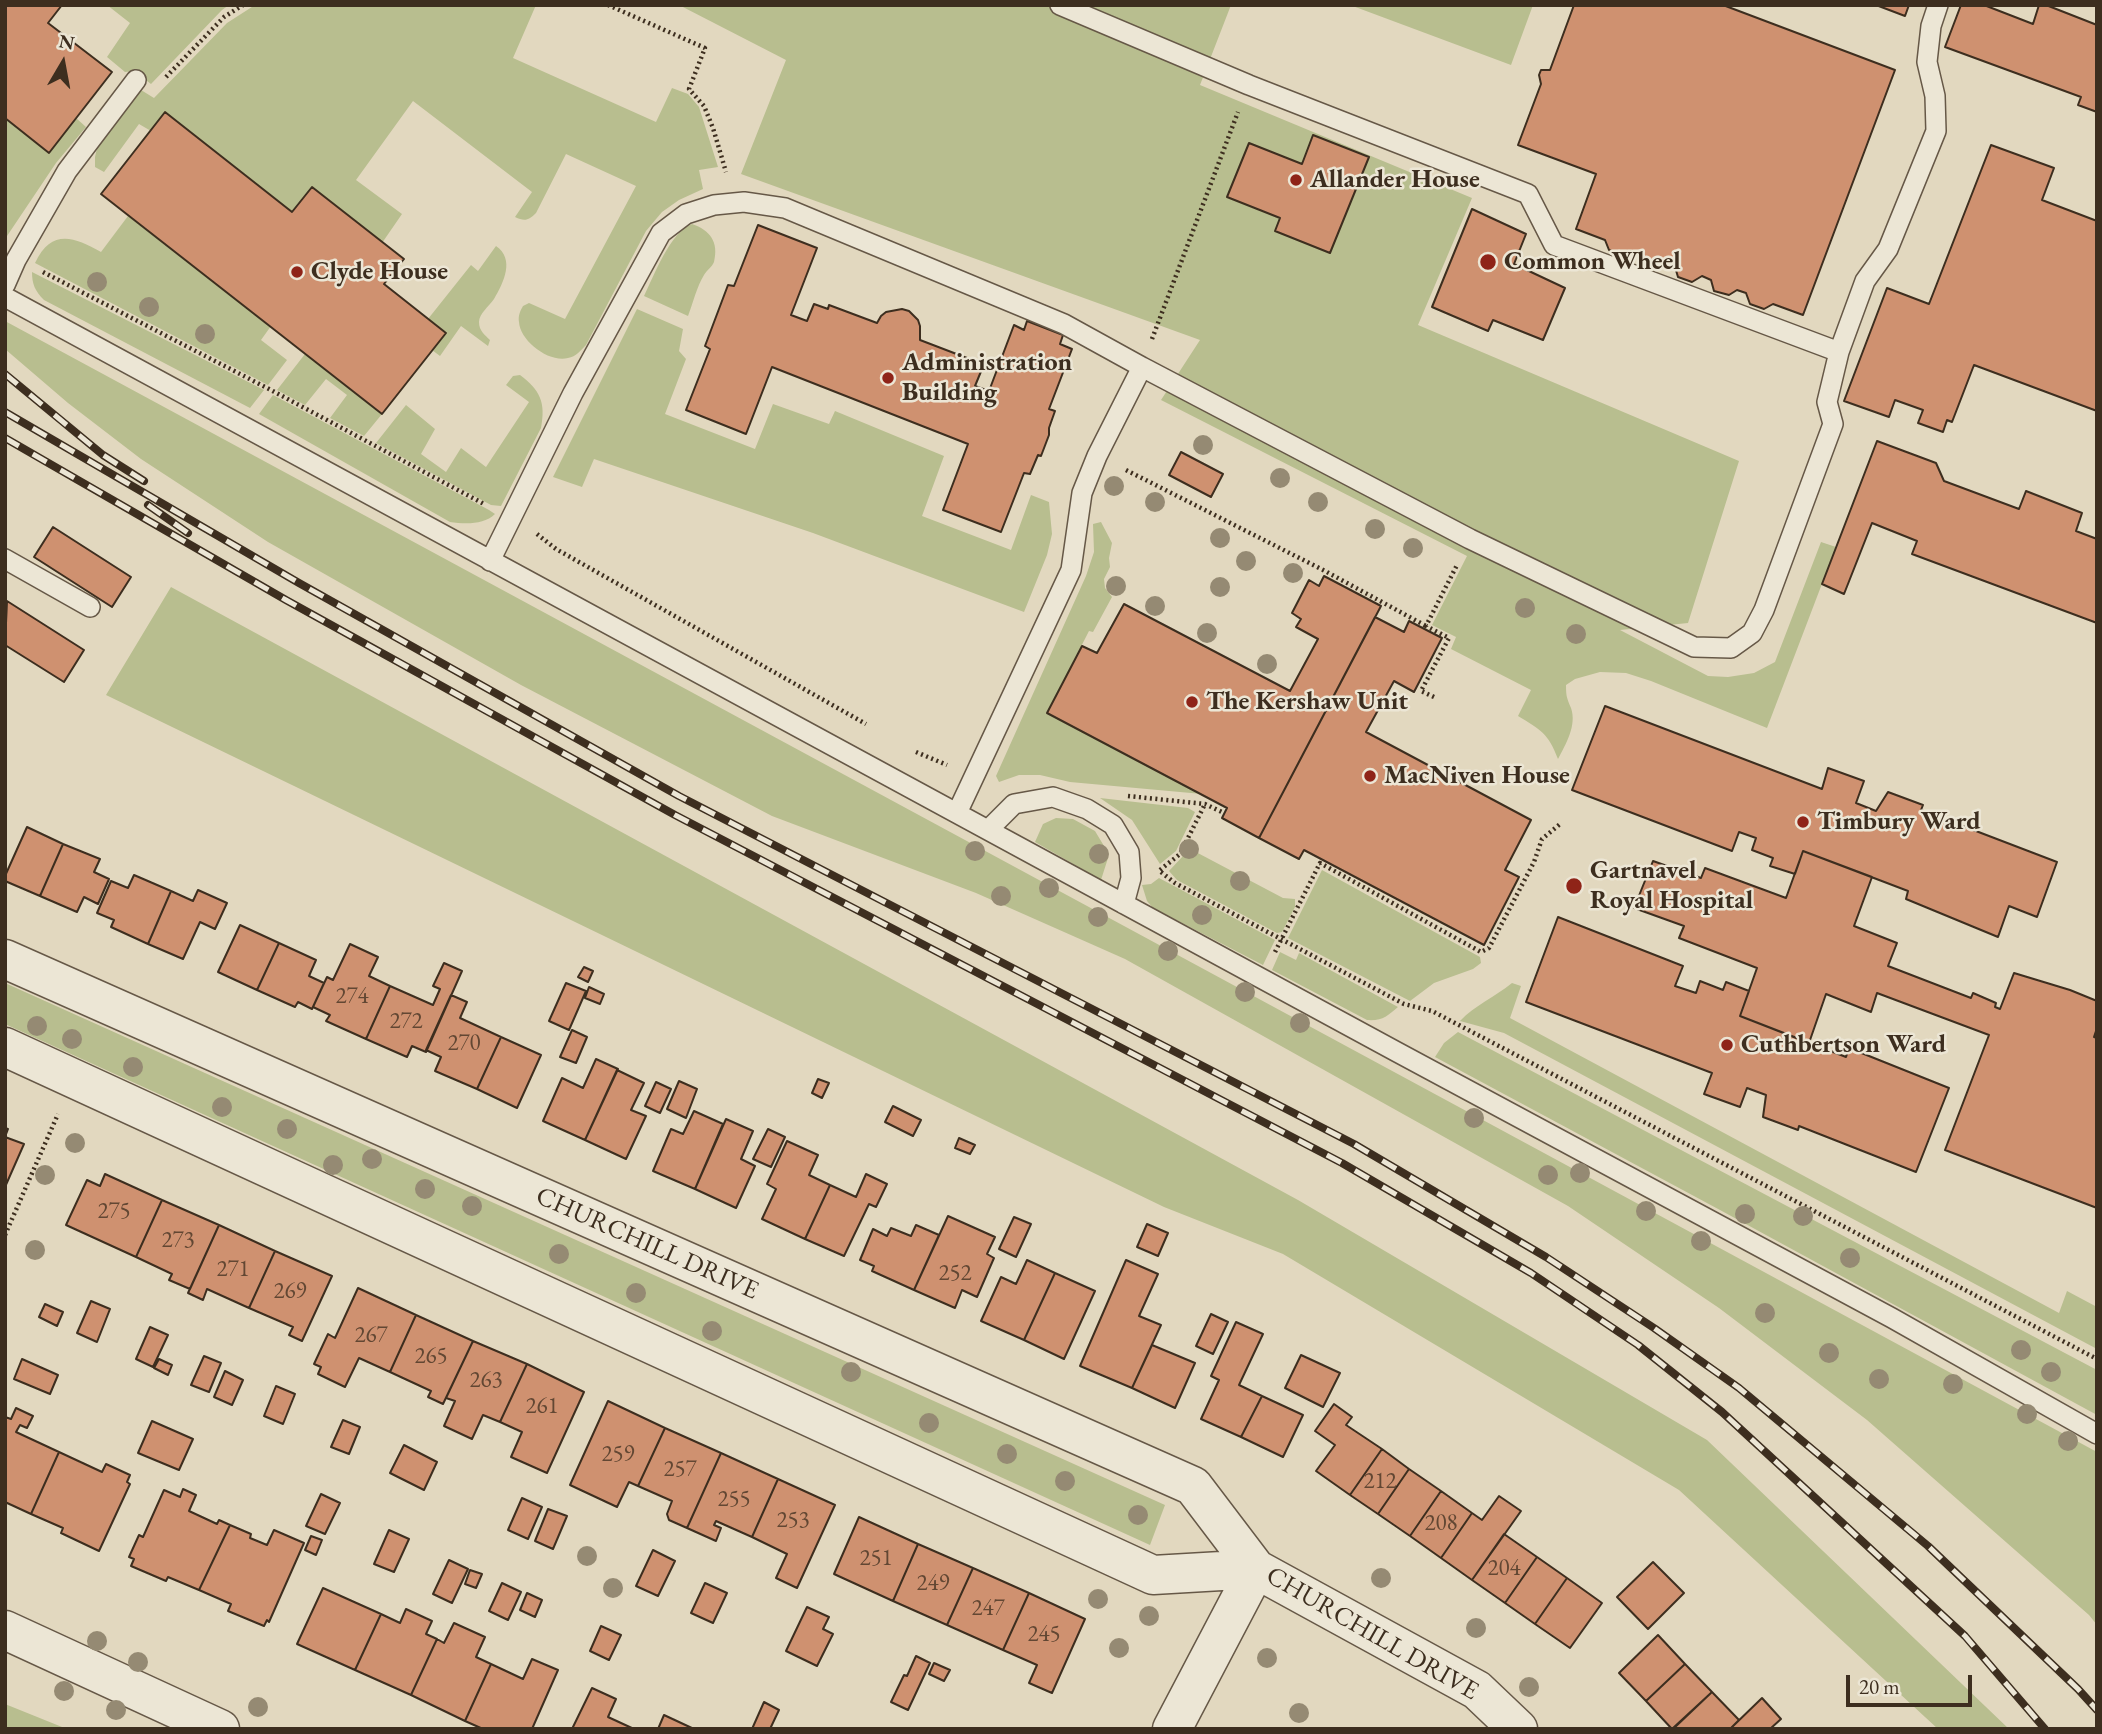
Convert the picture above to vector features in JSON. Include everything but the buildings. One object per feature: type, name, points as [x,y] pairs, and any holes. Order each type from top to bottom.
[{"type":"street","name":"CHURCHILL DRIVE","points":[[5,959],[1193,1486],[1256,1569],[1477,1690],[1518,1729]]},
{"type":"street","name":"CHURCHILL DRIVE","points":[[5,1047],[1153,1575],[1256,1569]]},
{"type":"street","points":[[1172,1729],[1256,1569]]},
{"type":"street","points":[[5,1630],[199,1724]]},
{"type":"lane","points":[[1060,5],[1249,85],[1528,194],[1553,245],[1839,352]]},
{"type":"lane","points":[[490,561],[573,393],[661,233],[686,214],[713,205],[744,202],[785,208],[1064,324],[1470,539],[1694,648],[1731,648],[1752,633],[1764,610],[1833,424],[1827,402],[1839,352],[1865,281],[1888,249],[1936,131],[1935,96],[1927,62],[1931,26],[1938,5]]},
{"type":"lane","points":[[5,285],[16,260],[67,171],[136,80]]},
{"type":"lane","points":[[5,297],[1892,1318],[2097,1434]]},
{"type":"lane","points":[[957,813],[1071,570],[1080,502],[1097,456],[1142,367]]},
{"type":"lane","points":[[5,559],[90,607]]},
{"type":"lane","points":[[988,830],[1014,804],[1053,797],[1087,809],[1113,825],[1129,852],[1131,878],[1124,904]]},
{"type":"path","points":[[170,74],[223,17],[243,5]]},
{"type":"path","points":[[608,5],[705,48],[690,89],[704,106],[726,172]]},
{"type":"path","points":[[1142,367],[1249,85]]},
{"type":"path","points":[[16,260],[257,383],[512,519],[556,549],[871,728]]},
{"type":"path","points":[[1097,456],[1325,571],[1449,638],[1421,691],[1434,697]]},
{"type":"path","points":[[1426,626],[1470,539]]},
{"type":"path","points":[[908,747],[975,777]]},
{"type":"path","points":[[1123,795],[1205,803],[1224,813]]},
{"type":"path","points":[[1189,836],[1205,803]]},
{"type":"path","points":[[1262,979],[1320,863],[1482,952],[1489,948],[1534,862],[1542,839],[1560,824]]},
{"type":"path","points":[[1152,861],[1159,871],[1175,883],[1404,1004],[1432,1011],[2097,1359]]},
{"type":"path","points":[[5,1235],[73,1078]]},
{"type":"green space","points":[[107,5],[229,5],[151,84],[134,71],[125,72],[107,57],[130,23]]},
{"type":"green space","points":[[255,5],[536,5],[513,58],[656,122],[672,88],[688,94],[699,107],[718,167],[699,170],[703,189],[679,200],[662,212],[646,231],[586,345],[571,357],[552,357],[537,349],[524,336],[519,322],[521,310],[529,303],[565,319],[636,186],[566,154],[536,213],[527,219],[518,219],[515,217],[532,192],[413,101],[356,180],[402,214],[382,243],[312,187],[292,212],[166,113],[151,131],[139,124],[104,172],[95,167],[98,144],[141,90],[154,98],[227,23]]},
{"type":"green space","points":[[679,5],[1231,5],[1200,85],[1472,198],[1418,325],[1739,461],[1688,623],[1620,630],[1708,676],[1728,677],[1754,673],[1775,662],[1821,542],[1836,547],[1767,728],[1651,681],[1626,673],[1600,672],[1575,679],[1566,685],[1573,721],[1558,759],[1543,733],[1518,716],[1531,690],[1451,649],[1456,637],[1432,625],[1467,556],[1161,400],[1200,340],[741,174],[786,60]]},
{"type":"green space","points":[[1350,5],[1533,5],[1511,65]]},
{"type":"green space","points":[[5,118],[49,153],[76,118],[86,127],[56,163],[5,239]]},
{"type":"green space","points":[[128,216],[271,326],[261,340],[287,360],[268,385],[35,263],[41,252],[56,240],[72,239],[101,252]]},
{"type":"green space","points":[[692,224],[712,238],[715,255],[713,264],[699,284],[688,316],[644,296],[670,245]]},
{"type":"green space","points":[[496,246],[505,257],[506,271],[498,292],[479,319],[481,330],[490,340],[488,346],[461,326],[440,356],[432,350],[446,332],[428,319],[471,265],[478,271]]},
{"type":"green space","points":[[32,272],[264,390],[250,408],[44,300],[35,287]]},
{"type":"green space","points":[[637,309],[683,329],[679,351],[686,359],[665,414],[755,449],[773,404],[829,424],[835,411],[944,456],[922,516],[1011,550],[1031,495],[1049,502],[1052,534],[1047,555],[1024,612],[813,533],[594,459],[582,487],[553,477]]},
{"type":"green space","points":[[5,321],[2097,1452],[2097,1625],[2089,1615],[1867,1420],[1719,1308],[1568,1206],[1125,959],[976,893],[772,816],[521,685],[268,542],[141,459],[68,403],[5,349]]},
{"type":"green space","points":[[305,354],[382,414],[364,436],[330,418],[347,395],[326,379],[305,405],[277,390]]},
{"type":"green space","points":[[520,375],[540,397],[543,411],[541,428],[501,506],[491,505],[376,443],[406,405],[435,429],[421,454],[446,472],[461,448],[486,467],[529,402],[506,385],[513,376]]},
{"type":"green space","points":[[273,395],[495,514],[480,522],[450,522],[259,414]]},
{"type":"green space","points":[[1101,522],[1112,543],[1110,567],[1104,579],[1105,588],[1112,597],[1093,632],[1089,631],[1047,713],[1202,794],[1070,782],[1040,775],[1019,775],[999,782],[996,776],[1086,576],[1094,552],[1093,524]]},
{"type":"green space","points":[[171,587],[1298,1200],[1707,1440],[2009,1729],[1938,1729],[1679,1490],[1283,1254],[1164,1207],[106,695]]},
{"type":"green space","points":[[1100,798],[1188,808],[1195,812],[1176,851],[1160,864],[1132,820]]},
{"type":"green space","points":[[1056,818],[1073,819],[1095,831],[1108,858],[1101,880],[1035,842],[1043,824]]},
{"type":"green space","points":[[1194,851],[1283,898],[1295,899],[1295,907],[1282,932],[1277,933],[1177,880],[1169,871],[1183,856],[1191,857]]},
{"type":"green space","points":[[1322,870],[1480,957],[1481,963],[1473,969],[1434,983],[1410,1001],[1288,938]]},
{"type":"green space","points":[[1159,878],[1275,940],[1263,965],[1153,908],[1147,901],[1142,885],[1151,884]]},
{"type":"green space","points":[[1280,952],[1296,960],[1299,953],[1398,1007],[1381,1019],[1367,1020],[1272,970]]},
{"type":"green space","points":[[5,983],[1165,1505],[1150,1545],[5,1024]]},
{"type":"green space","points":[[1512,983],[1521,986],[1510,1018],[2059,1313],[2067,1291],[2097,1307],[2097,1349],[1504,1033],[1460,1021]]},
{"type":"green space","points":[[1458,1032],[2097,1370],[2097,1415],[1435,1057],[1444,1043]]},
{"type":"green space","points":[[5,1704],[67,1729],[5,1729]]},
{"type":"railway","points":[[5,374],[103,455],[144,481]]},
{"type":"railway","points":[[5,412],[299,583],[679,796],[1354,1144],[1546,1257],[1739,1388],[1928,1546],[2097,1710]]},
{"type":"railway","points":[[5,438],[286,600],[675,815],[1342,1163],[1531,1273],[1638,1345],[1722,1412],[1965,1636],[2045,1729]]},
{"type":"railway","points":[[148,505],[188,533]]},
{"type":"place","name":"Allander House","points":[[1296,180]]},
{"type":"place","name":"Common Wheel","points":[[1488,262]]},
{"type":"place","name":"Clyde House","points":[[297,272]]},
{"type":"place","name":"Administration Building","points":[[888,378]]},
{"type":"place","name":"The Kershaw Unit","points":[[1192,702]]},
{"type":"place","name":"MacNiven House","points":[[1370,776]]},
{"type":"place","name":"Timbury Ward","points":[[1803,822]]},
{"type":"place","name":"Gartnavel Royal Hospital","points":[[1574,886]]},
{"type":"place","name":"Cuthbertson Ward","points":[[1727,1045]]}]
